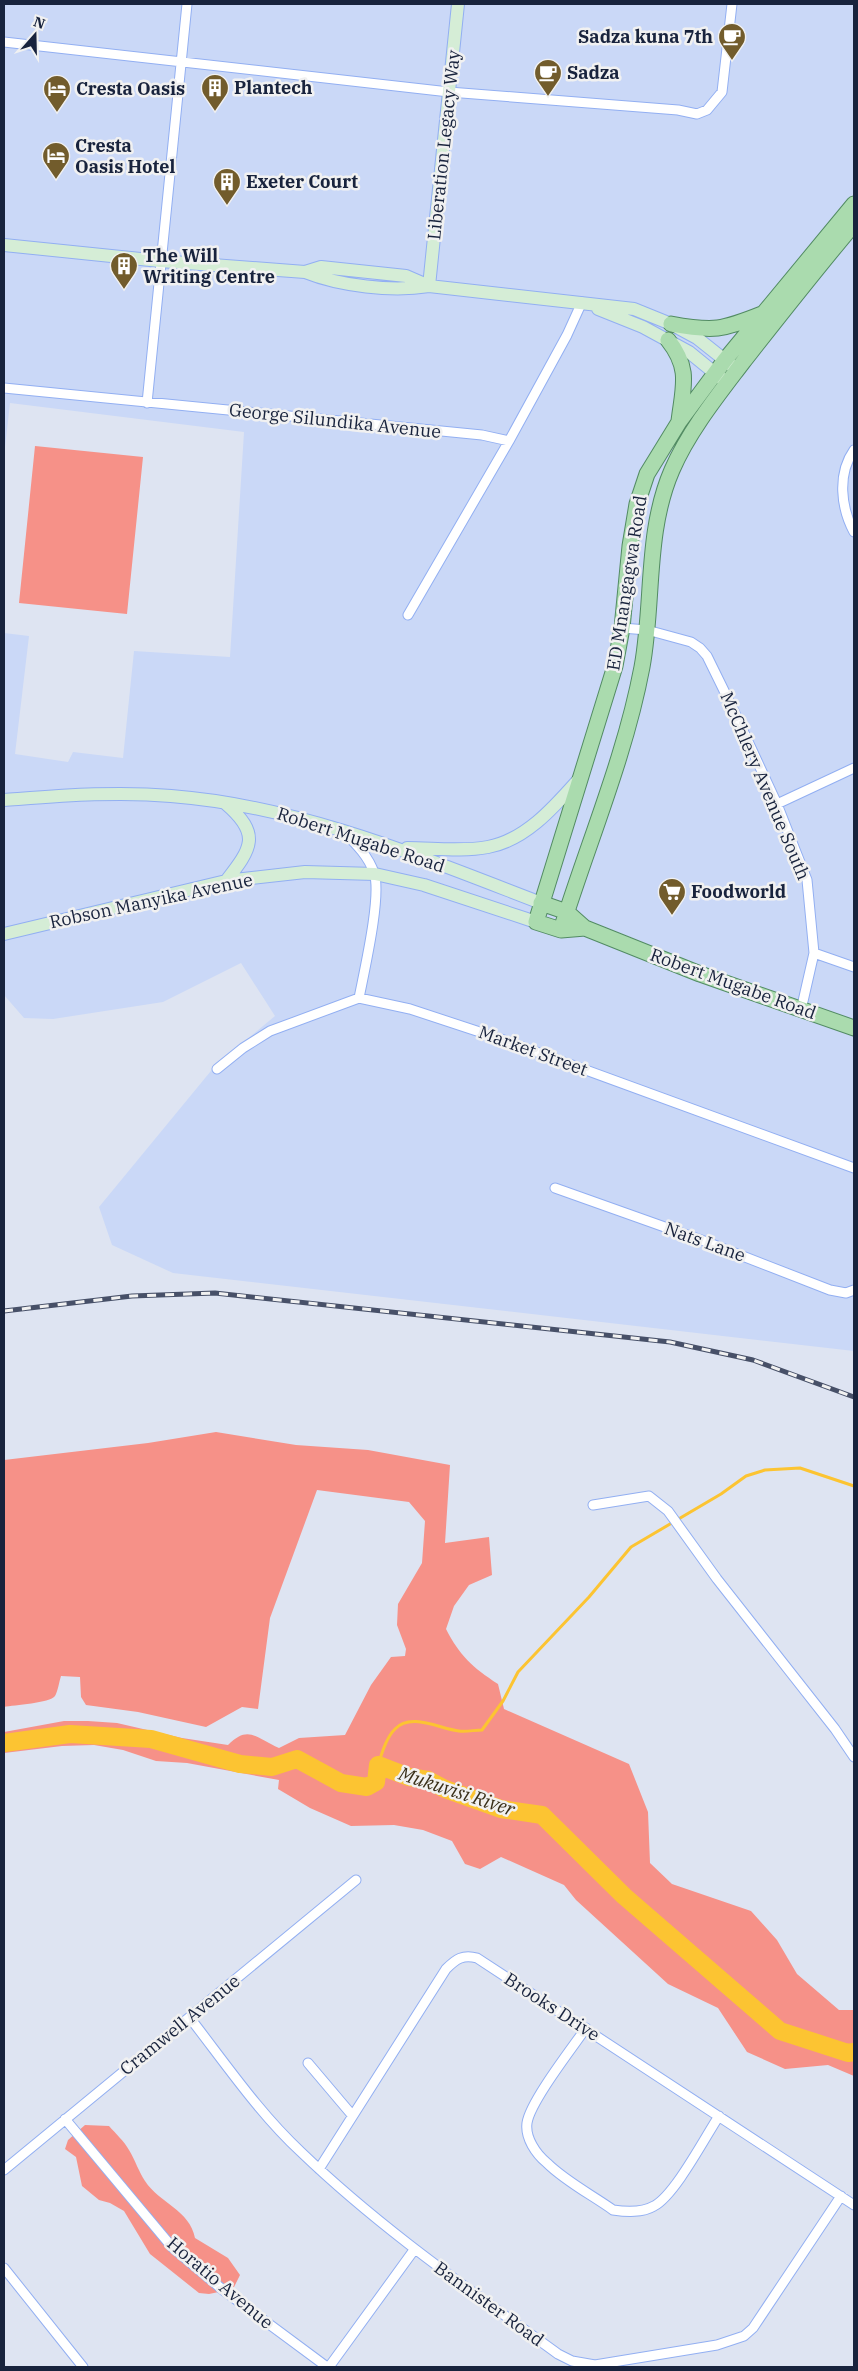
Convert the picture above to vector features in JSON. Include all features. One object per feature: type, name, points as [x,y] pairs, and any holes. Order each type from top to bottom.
[{"type":"main road","name":"Liberation Legacy Way","points":[[429,286],[458,4]]},
{"type":"main road","name":"ED Mnangagwa Road","points":[[536,922],[615,666],[622,628],[630,546],[637,504],[646,474],[679,422],[725,360],[854,204]]},
{"type":"main road","name":"ED Mnangagwa Road","points":[[561,930],[630,716],[642,666],[647,630],[654,541],[666,486],[673,467],[699,422],[737,370],[798,291],[854,224]]},
{"type":"main road","points":[[4,245],[160,261],[305,272],[321,266],[406,276],[429,286],[634,309],[671,324],[697,338],[737,370]]},
{"type":"main road","points":[[582,302],[668,340],[690,352],[727,384]]},
{"type":"main road","points":[[671,324],[708,330],[721,329],[763,314]]},
{"type":"main road","points":[[668,340],[683,364],[684,377],[679,422]]},
{"type":"main road","points":[[399,848],[468,849],[488,847],[508,841],[542,817],[582,775]]},
{"type":"main road","name":"Robert Mugabe Road","points":[[4,800],[92,794],[170,796],[284,813],[399,848],[567,912],[585,928],[700,974],[854,1028]]},
{"type":"main road","points":[[224,803],[246,824],[249,834],[245,854],[226,881]]},
{"type":"main road","name":"Robson Manyika Avenue","points":[[4,934],[226,881],[305,872],[375,874],[424,885],[561,930]]},
{"type":"main road","name":"Robert Mugabe Road","points":[[561,930],[585,928]]},
{"type":"street","points":[[147,403],[187,4]]},
{"type":"street","points":[[4,42],[449,92],[678,110],[697,114],[707,110],[722,92],[732,4]]},
{"type":"street","points":[[408,615],[509,441],[567,335],[582,302]]},
{"type":"street","name":"George Silundika Avenue","points":[[4,388],[482,435],[509,441]]},
{"type":"street","points":[[854,450],[845,468],[843,491],[846,516],[854,532]]},
{"type":"street","name":"McChlery Avenue South","points":[[622,628],[647,630],[691,642],[700,648],[707,656],[777,804],[807,880],[812,912],[814,953],[801,1010]]},
{"type":"street","points":[[777,804],[854,768]]},
{"type":"street","points":[[217,1069],[243,1048],[270,1031],[359,998],[376,904],[375,874],[360,849],[344,832]]},
{"type":"street","points":[[814,953],[854,968]]},
{"type":"street","name":"Market Street","points":[[359,998],[410,1009],[501,1039],[854,1168]]},
{"type":"street","name":"Nats Lane","points":[[555,1188],[704,1241],[830,1290],[846,1293],[854,1290]]},
{"type":"street","points":[[593,1505],[649,1496],[668,1511],[716,1579],[830,1722],[854,1757]]},
{"type":"street","name":"Cramwell Avenue","points":[[4,2170],[356,1880]]},
{"type":"street","name":"Brooks Drive","points":[[319,2169],[446,1969],[461,1957],[468,1956],[477,1958],[586,2028],[854,2205]]},
{"type":"street","name":"Bannister Road","points":[[190,2018],[285,2136],[319,2169],[414,2250],[558,2354],[572,2361],[595,2365],[717,2345],[744,2336],[754,2328],[841,2196]]},
{"type":"street","points":[[586,2028],[537,2100],[529,2114],[526,2125],[536,2152],[548,2164],[613,2210],[626,2212],[645,2210],[656,2205],[670,2192],[719,2116]]},
{"type":"street","points":[[308,2063],[352,2115]]},
{"type":"street","name":"Horatio Avenue","points":[[65,2119],[172,2247],[223,2290],[328,2367]]},
{"type":"street","points":[[328,2367],[414,2250]]},
{"type":"street","points":[[4,2268],[83,2367]]},
{"type":"shaded area","points":[[4,4],[854,4],[854,1351],[173,1273],[112,1245],[99,1207],[215,1066],[275,1016],[241,963],[163,1002],[53,1019],[24,1018],[4,995],[4,633],[29,636],[15,754],[68,762],[73,752],[123,758],[134,651],[230,657],[244,432],[10,403],[4,456]]},
{"type":"shaded area","points":[[35,446],[143,457],[127,614],[19,603]]},
{"type":"shaded area","points":[[216,1432],[296,1445],[368,1450],[450,1465],[445,1543],[489,1537],[492,1575],[469,1585],[454,1606],[446,1629],[456,1647],[474,1666],[498,1684],[504,1709],[629,1764],[648,1812],[650,1863],[672,1884],[751,1911],[777,1940],[797,1974],[839,2010],[854,2010],[854,2076],[828,2065],[785,2069],[747,2052],[718,2008],[668,1984],[576,1900],[564,1885],[501,1857],[480,1869],[465,1864],[452,1841],[423,1830],[394,1825],[351,1826],[310,1808],[278,1789],[279,1780],[187,1763],[156,1761],[123,1750],[94,1745],[62,1746],[4,1753],[4,1732],[64,1721],[117,1723],[182,1738],[228,1745],[241,1735],[247,1734],[258,1737],[279,1748],[299,1738],[345,1735],[371,1685],[391,1657],[405,1656],[406,1649],[397,1625],[398,1604],[422,1563],[425,1521],[409,1502],[317,1490],[270,1618],[258,1709],[242,1707],[206,1727],[138,1712],[86,1705],[81,1697],[80,1677],[61,1676],[56,1694],[52,1698],[39,1702],[4,1707],[4,1460],[148,1443]]},
{"type":"shaded area","points":[[85,2125],[109,2126],[120,2138],[151,2189],[181,2213],[192,2228],[195,2238],[228,2258],[240,2275],[233,2289],[209,2294],[199,2293],[150,2254],[124,2211],[110,2203],[99,2200],[82,2186],[76,2157],[65,2149],[68,2140]]},
{"type":"waterway","points":[[378,1765],[389,1737],[402,1724],[417,1722],[459,1731],[482,1730],[503,1701],[518,1672],[589,1597],[631,1547],[721,1494],[746,1476],[765,1470],[800,1468],[854,1486]]},
{"type":"waterway","name":"Mukuvisi River","points":[[4,1743],[70,1734],[151,1739],[240,1764],[272,1767],[297,1759],[341,1783],[367,1787],[376,1782],[378,1765],[409,1777],[428,1780],[445,1789],[501,1809],[542,1815],[624,1896],[780,2031],[848,2053],[854,2052]]},
{"type":"railway","points":[[4,1311],[132,1296],[215,1293],[670,1342],[753,1360],[854,1397]]},
{"type":"place","name":"Sadza kuna 7th","points":[[732,61]]},
{"type":"place","name":"Sadza","points":[[548,97]]},
{"type":"place","name":"Plantech","points":[[215,112]]},
{"type":"place","name":"Cresta Oasis","points":[[57,113]]},
{"type":"place","name":"Cresta Oasis Hotel","points":[[56,180]]},
{"type":"place","name":"Exeter Court","points":[[227,206]]},
{"type":"place","name":"The Will Writing Centre","points":[[124,290]]},
{"type":"place","name":"Foodworld","points":[[672,916]]}]
